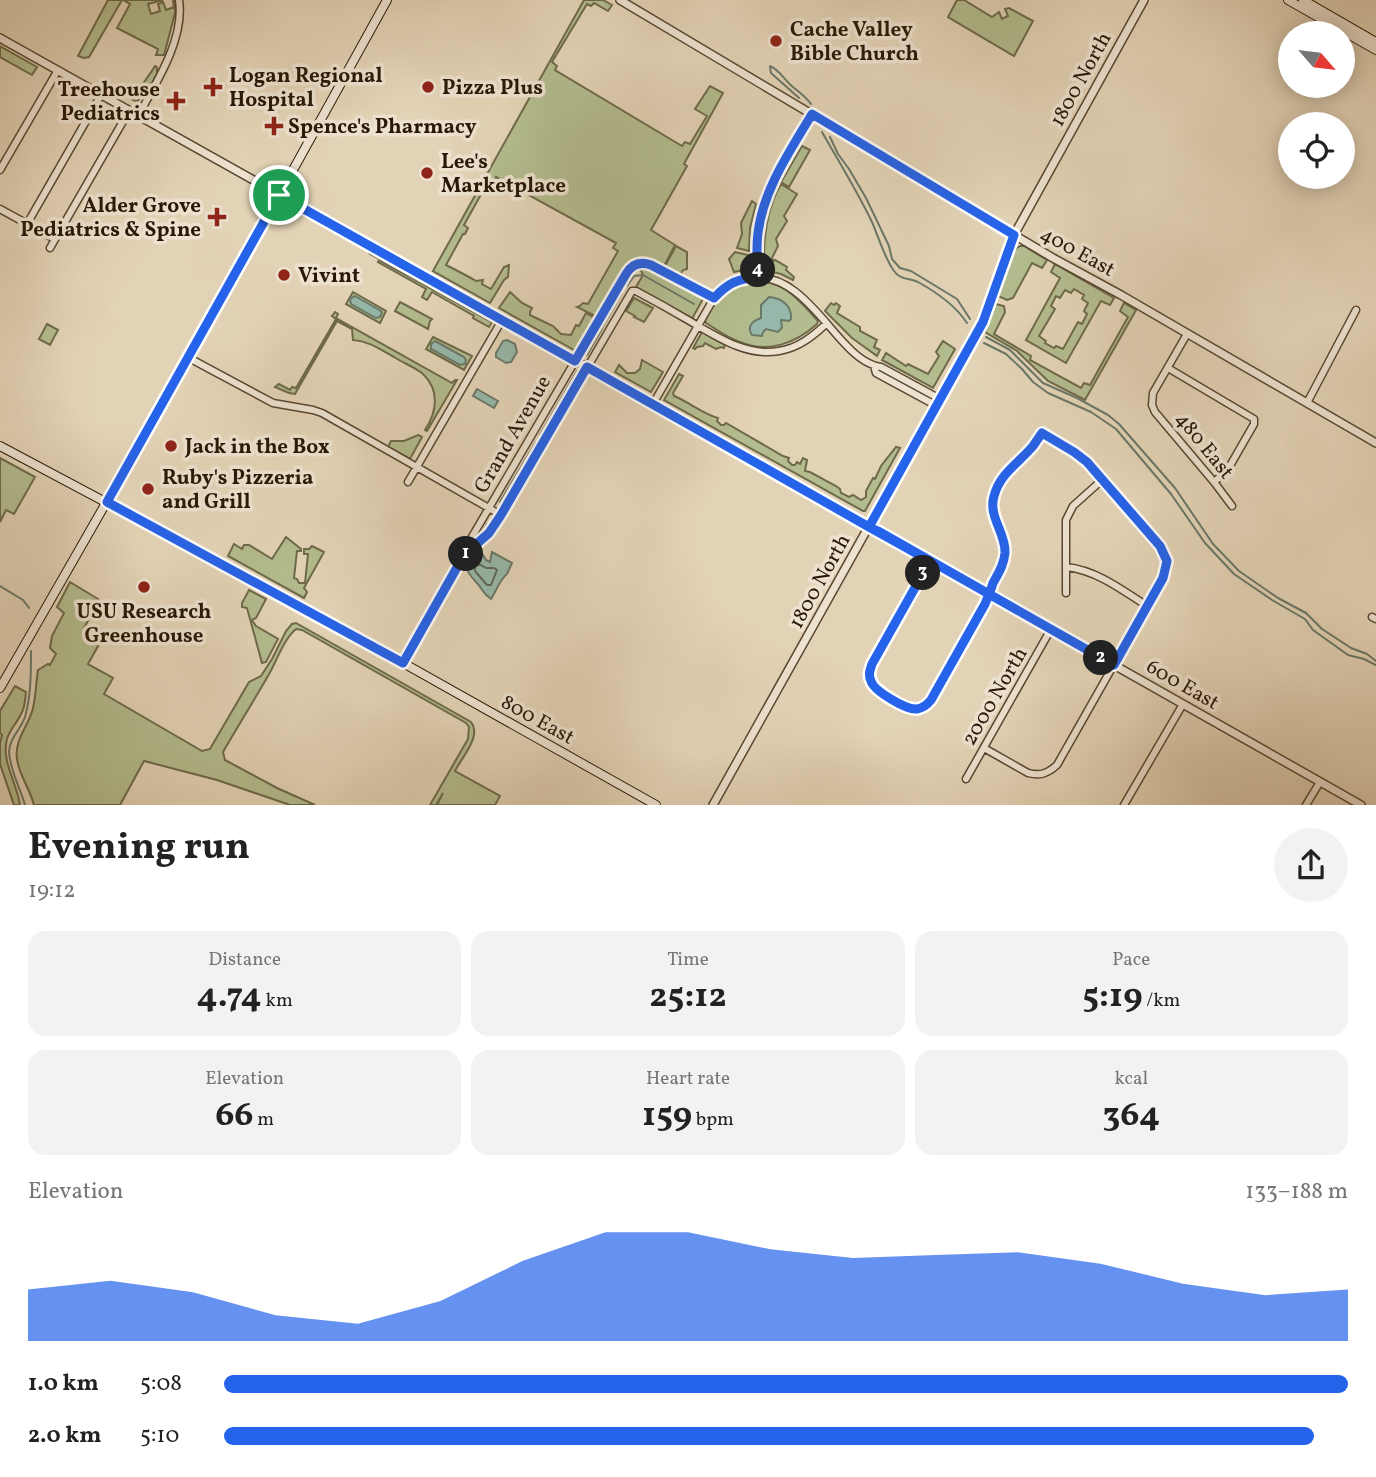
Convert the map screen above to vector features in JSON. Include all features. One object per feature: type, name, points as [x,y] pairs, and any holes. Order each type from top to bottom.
[{"type":"main road","points":[[0,688],[387,0]]},
{"type":"main road","points":[[1288,0],[1376,50]]},
{"type":"main road","points":[[1303,0],[1376,41]]},
{"type":"main road","name":"800 East","points":[[0,446],[403,663],[656,805]]},
{"type":"street","points":[[138,116],[163,72],[172,49],[181,12],[179,0]]},
{"type":"street","name":"400 East","points":[[620,0],[1014,235],[1376,443]]},
{"type":"street","name":"1800 North","points":[[713,805],[983,322],[1014,235],[1144,0]]},
{"type":"street","name":"600 East","points":[[0,38],[1361,805]]},
{"type":"street","points":[[0,170],[58,70]]},
{"type":"street","points":[[27,224],[101,95]]},
{"type":"street","points":[[50,248],[129,110]]},
{"type":"street","points":[[758,277],[757,235],[764,204],[774,179],[812,114]]},
{"type":"street","points":[[0,209],[55,239]]},
{"type":"street","name":"Grand Avenue","points":[[403,663],[488,508],[629,269],[636,264],[651,265],[714,298]]},
{"type":"street","points":[[653,404],[714,298],[734,281],[758,277],[775,280],[797,292],[852,351],[874,366],[876,373],[938,403]]},
{"type":"street","name":"Grand Avenue","points":[[464,555],[489,533],[501,515],[630,293],[634,290],[698,326]]},
{"type":"street","points":[[1307,403],[1356,310]]},
{"type":"street","points":[[408,482],[502,320]]},
{"type":"street","points":[[698,326],[735,345],[760,352],[797,346],[826,324]]},
{"type":"street","points":[[1187,334],[1168,368],[1254,419],[1254,424],[1227,471],[1214,482]]},
{"type":"street","points":[[188,358],[273,403],[322,413],[501,515]]},
{"type":"street","name":"480 East","points":[[1168,368],[1153,393],[1152,405],[1155,412],[1232,506]]},
{"type":"street","points":[[930,561],[869,673],[870,680],[879,691],[906,707],[919,709],[931,700],[985,604],[1003,565],[1004,547],[992,513],[994,493],[1005,473],[1033,446],[1042,433],[1087,462],[1160,546],[1167,561],[1163,578],[1056,765],[1042,775],[1028,773],[984,748]]},
{"type":"street","points":[[1066,593],[1065,528],[1069,512],[1102,480]]},
{"type":"street","points":[[1067,567],[1096,574],[1147,606]]},
{"type":"street","name":"2000 North","points":[[966,779],[1051,629]]},
{"type":"street","points":[[1124,805],[1183,704]]},
{"type":"street","points":[[1306,805],[1320,782]]},
{"type":"green space","points":[[108,0],[122,0],[89,57],[78,56]]},
{"type":"green space","points":[[123,0],[163,0],[148,4],[151,14],[160,11],[158,4],[163,2],[166,10],[174,7],[175,1],[175,13],[164,55],[156,55],[158,49],[117,28],[130,4]]},
{"type":"green space","points":[[584,0],[603,0],[612,5],[608,11],[594,3],[591,6],[587,4],[552,62],[557,66],[555,70],[682,146],[685,142],[690,144],[707,116],[695,109],[710,86],[723,93],[651,230],[675,245],[663,268],[646,261],[633,263],[619,279],[597,317],[577,307],[583,303],[588,304],[618,251],[613,248],[616,243],[496,177],[494,182],[489,180],[464,225],[468,228],[465,234],[446,265],[476,281],[483,280],[482,284],[491,289],[504,267],[509,265],[508,277],[490,303],[433,271]]},
{"type":"green space","points":[[957,0],[964,0],[992,17],[999,12],[1002,19],[1008,16],[1005,9],[1009,8],[1033,21],[1014,56],[948,17]]},
{"type":"green space","points":[[0,46],[37,67],[32,75],[0,57]]},
{"type":"green space","points":[[155,66],[157,74],[145,96],[142,94],[137,102],[109,87],[119,86],[136,95]]},
{"type":"green space","points":[[802,146],[810,150],[789,187],[781,182]]},
{"type":"green space","points":[[781,184],[797,194],[784,216],[787,221],[776,239],[778,246],[772,258],[787,267],[786,270],[794,277],[793,280],[764,270],[766,226]]},
{"type":"green space","points":[[752,201],[756,204],[750,228],[749,251],[737,248],[742,234],[741,223]]},
{"type":"green space","points":[[676,246],[687,252],[687,269],[680,275],[691,280],[694,285],[664,268]]},
{"type":"green space","points":[[1020,246],[1047,260],[1042,268],[1032,263],[1013,298],[1007,300],[998,296],[1014,250]]},
{"type":"green space","points":[[735,252],[748,255],[748,269],[734,272],[729,259]]},
{"type":"green space","points":[[370,254],[383,258],[492,320]]},
{"type":"green space","points":[[379,260],[492,322],[489,327],[432,292],[427,300],[422,297],[426,289],[378,262]]},
{"type":"green space","points":[[1055,264],[1114,298],[1110,305],[1101,301],[1066,363],[1026,340],[1060,278],[1051,272]],"holes":[[[1074,289],[1084,295],[1082,299],[1088,303],[1084,311],[1087,314],[1082,324],[1078,322],[1063,349],[1045,343],[1039,336],[1055,309],[1051,306],[1056,296],[1060,298],[1065,290],[1071,293]]]},
{"type":"green space","points":[[639,266],[651,267],[704,297],[692,319],[636,287],[643,275]]},
{"type":"green space","points":[[747,281],[779,286],[803,304],[818,321],[817,324],[791,341],[761,347],[736,340],[706,323],[705,320],[717,301],[733,287]]},
{"type":"green space","points":[[353,292],[386,311],[380,323],[346,304]]},
{"type":"green space","points":[[510,292],[532,308],[530,315],[553,326],[561,334],[571,335],[586,313],[596,319],[581,345],[574,350],[499,308]]},
{"type":"green space","points":[[634,298],[653,308],[644,322],[626,311]]},
{"type":"green space","points":[[400,302],[432,319],[428,329],[395,311]]},
{"type":"green space","points":[[831,303],[840,306],[837,313],[877,340],[874,347],[880,350],[877,356],[852,338],[825,311]]},
{"type":"green space","points":[[1124,303],[1136,310],[1085,400],[1048,381],[1017,351],[985,332],[995,304],[1004,306],[1005,312],[994,334],[1031,356],[1030,360],[1081,388],[1084,383],[1090,385],[1128,317],[1120,311]]},
{"type":"green space","points":[[335,312],[338,314],[336,318],[452,383],[457,380],[427,431],[425,430],[435,401],[428,380],[416,369],[380,349],[353,340],[352,329],[337,321],[295,394],[275,387],[279,384],[290,390],[292,387],[296,388],[336,319],[332,316]]},
{"type":"green space","points":[[47,324],[58,330],[50,345],[39,339]]},
{"type":"green space","points":[[702,332],[725,345],[724,348],[716,349],[705,343],[693,348]]},
{"type":"green space","points":[[433,337],[472,356],[464,370],[426,349]]},
{"type":"green space","points":[[943,341],[955,349],[933,388],[882,360],[886,353],[906,366],[908,364],[928,374],[939,356],[936,352]]},
{"type":"green space","points":[[642,360],[663,372],[651,392],[615,372],[619,365],[627,373],[635,373],[640,369]]},
{"type":"green space","points":[[679,374],[683,376],[673,393],[674,396],[718,418],[717,421],[721,425],[726,423],[789,458],[788,461],[792,465],[797,462],[800,464],[803,458],[807,460],[805,471],[836,486],[841,493],[849,497],[853,495],[861,500],[866,497],[866,491],[881,466],[896,447],[900,448],[863,511],[664,400]]},
{"type":"green space","points":[[418,435],[422,437],[410,459],[388,447],[391,441],[404,441]]},
{"type":"green space","points":[[0,458],[35,477],[14,514],[6,510],[0,522]]},
{"type":"green space","points":[[286,537],[301,549],[297,551],[294,578],[299,583],[305,583],[308,554],[304,554],[304,549],[312,546],[324,552],[304,588],[307,592],[304,598],[228,556],[234,544],[242,549],[244,545],[249,545],[272,559]]},
{"type":"green space","points":[[70,582],[98,599],[84,628],[102,639],[88,664],[113,678],[104,694],[202,751],[210,749],[249,682],[261,676],[286,631],[296,623],[471,722],[474,728],[473,740],[455,771],[500,796],[495,805],[437,805],[443,793],[436,805],[430,805],[468,739],[469,727],[466,723],[296,629],[284,645],[223,752],[225,760],[315,805],[290,805],[217,780],[144,761],[120,805],[34,805],[18,765],[18,745],[33,708],[38,670],[50,665],[56,654],[50,648],[52,636],[64,613],[57,607]]},
{"type":"green space","points":[[249,590],[266,599],[256,618],[252,620],[256,626],[278,639],[266,662],[262,663],[247,608],[242,607]]},
{"type":"green space","points":[[15,686],[26,692],[25,704],[8,735],[6,756],[20,805],[14,805],[0,764],[0,711]]},
{"type":"water","points":[[355,296],[381,311],[380,317],[376,318],[351,304],[350,299]]},
{"type":"water","points":[[769,297],[785,304],[790,310],[791,319],[781,320],[782,328],[778,332],[766,329],[762,336],[752,335],[750,326],[761,318],[761,305]]},
{"type":"water","points":[[435,341],[464,357],[465,364],[460,365],[431,349],[431,344]]},
{"type":"water","points":[[503,341],[515,344],[517,352],[511,362],[506,363],[496,357],[496,353]]},
{"type":"water","points":[[477,389],[498,401],[494,408],[473,396]]},
{"type":"water","points":[[492,552],[512,563],[491,599],[467,568],[477,554],[483,555],[490,562]]},
{"type":"waterway","points":[[770,66],[811,104]]},
{"type":"waterway","points":[[770,67],[771,73],[799,98]]},
{"type":"waterway","points":[[822,132],[866,210],[894,271],[939,295],[967,323]]},
{"type":"waterway","points":[[830,137],[866,198],[889,246],[892,259],[900,268],[911,271],[957,299],[970,319]]},
{"type":"waterway","points":[[627,286],[634,276],[643,275],[694,304]]},
{"type":"waterway","points":[[602,328],[622,293]]},
{"type":"waterway","points":[[587,355],[602,329]]},
{"type":"waterway","points":[[986,337],[1010,350],[1043,383],[1077,398],[1119,424],[1175,488],[1213,544],[1239,571],[1278,598],[1306,613],[1322,629],[1376,661]]},
{"type":"waterway","points":[[984,343],[1006,354],[1033,382],[1048,393],[1091,412],[1116,429],[1171,494],[1205,543],[1234,574],[1305,619],[1313,630],[1348,655],[1376,665]]},
{"type":"waterway","points":[[540,435],[577,371]]},
{"type":"waterway","points":[[500,502],[536,442]]},
{"type":"waterway","points":[[485,528],[487,524]]},
{"type":"waterway","points":[[0,586],[23,600],[29,608]]},
{"type":"waterway","points":[[25,805],[9,752],[27,709],[31,651]]},
{"type":"place","name":"Cache Valley Bible Church","points":[[776,41]]},
{"type":"place","name":"Logan Regional Hospital","points":[[213,87]]},
{"type":"place","name":"Pizza Plus","points":[[428,87]]},
{"type":"place","name":"Treehouse Pediatrics","points":[[176,101]]},
{"type":"place","name":"Spence's Pharmacy","points":[[274,126]]},
{"type":"place","name":"Lee's Marketplace","points":[[427,173]]},
{"type":"place","name":"Alder Grove Pediatrics & Spine","points":[[217,217]]},
{"type":"place","name":"Vivint","points":[[284,275]]},
{"type":"place","name":"Jack in the Box","points":[[171,446]]},
{"type":"place","name":"Ruby's Pizzeria and Grill","points":[[148,489]]},
{"type":"place","name":"USU Research Greenhouse","points":[[144,587]]},
{"type":"route","points":[[279,195],[107,502],[403,663],[464,555],[489,533],[501,515],[587,367],[869,527],[878,531],[989,594],[1114,665],[1163,578],[1167,561],[1160,546],[1087,462],[1042,433],[1033,446],[1005,473],[994,493],[992,513],[1004,547],[1003,565],[993,583],[992,586],[989,594],[986,602],[985,604],[931,700],[926,706],[912,709],[874,687],[869,673],[872,664],[930,561],[869,527],[983,322],[1014,235],[812,114],[774,179],[764,204],[757,235],[758,277],[734,281],[714,298],[651,265],[636,264],[629,269],[575,361],[279,195]]}]
